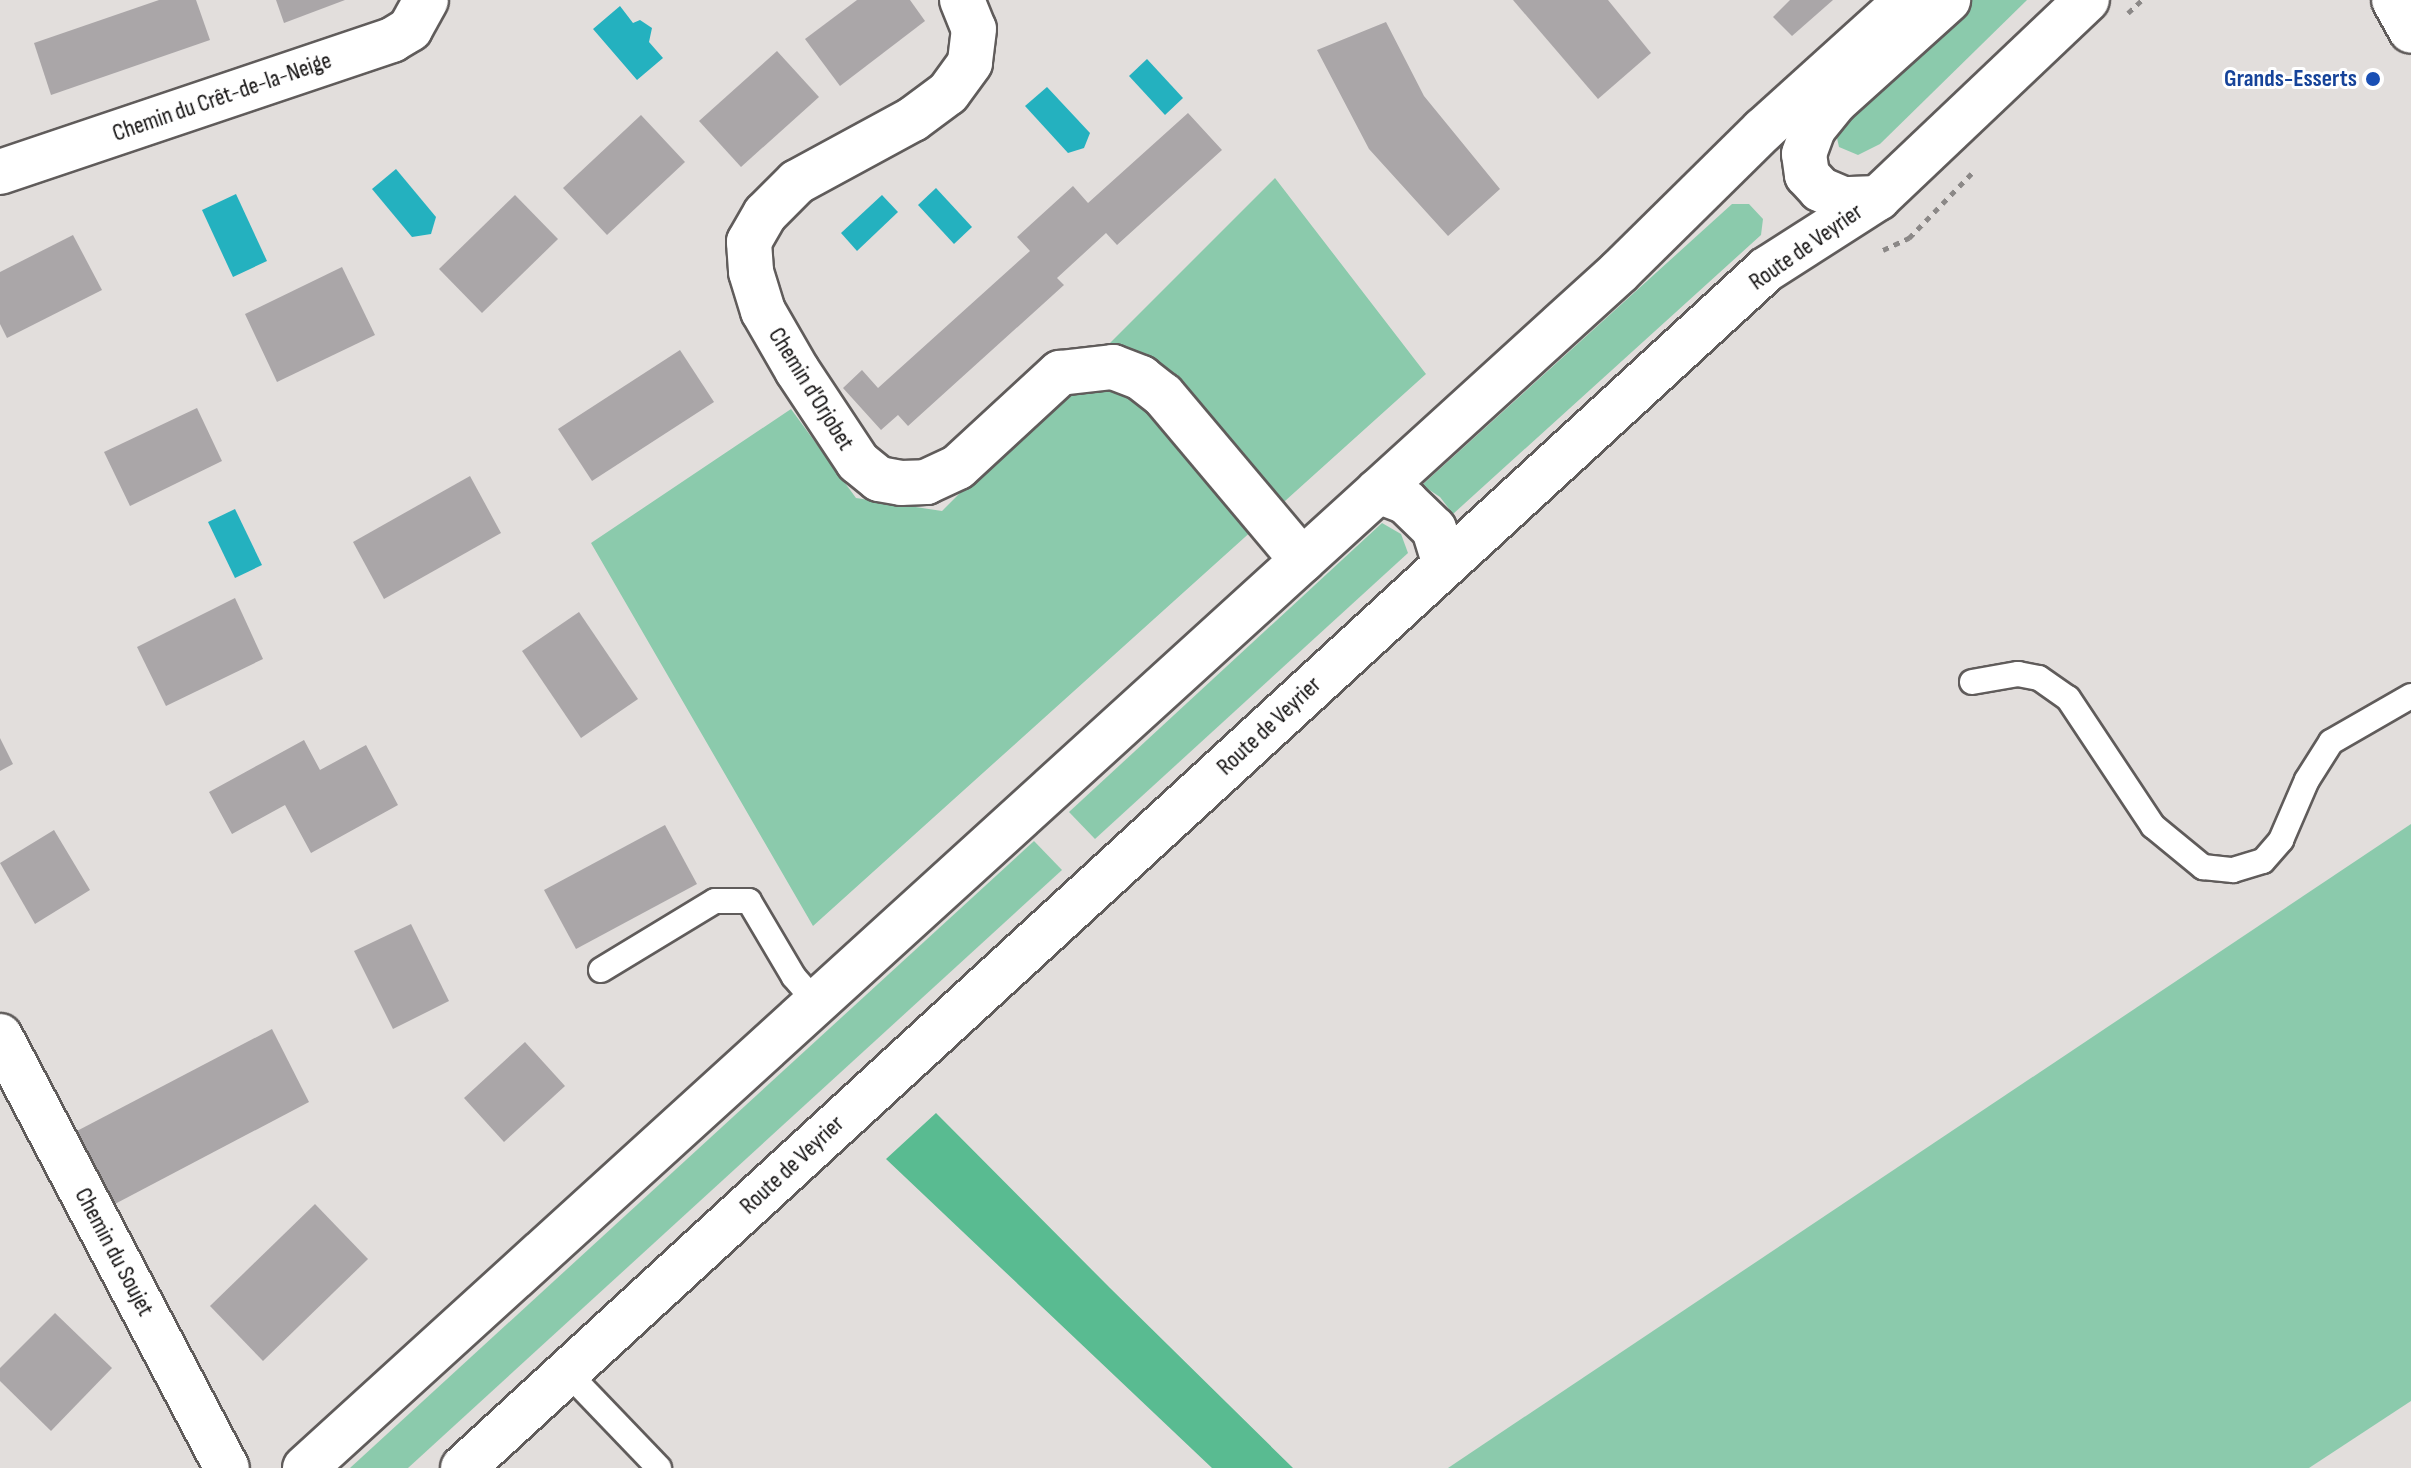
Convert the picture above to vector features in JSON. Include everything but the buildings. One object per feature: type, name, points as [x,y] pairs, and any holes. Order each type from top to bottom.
[{"type":"main road","name":"Chemin du Crêt-de-la-Neige","points":[[0,172],[392,40],[410,29],[426,0]]},
{"type":"main road","name":"Chemin d'Orjobet","points":[[962,0],[974,29],[970,63],[948,93],[913,119],[797,182],[765,214],[749,242],[751,272],[763,311],[797,370],[858,462],[879,479],[901,483],[926,482],[958,467],[1060,373],[1113,367],[1141,378],[1163,395],[1302,560]]},
{"type":"main road","points":[[305,1468],[1378,491],[1907,0]]},
{"type":"main road","points":[[1878,198],[1843,199],[1820,189],[1807,175],[1804,154],[1813,129],[1836,101],[1948,0]]},
{"type":"main road","name":"Route de Veyrier","points":[[463,1468],[1767,269],[1878,198],[2087,0]]},
{"type":"main road","points":[[2394,0],[2411,31]]},
{"type":"main road","points":[[1378,491],[1406,502],[1434,529],[1445,564]]},
{"type":"main road","name":"Chemin du Soujet","points":[[0,1036],[227,1468]]},
{"type":"lane","points":[[1972,682],[2018,674],[2039,678],[2068,698],[2153,826],[2177,851],[2203,867],[2233,870],[2263,861],[2281,840],[2307,780],[2331,742],[2411,696]]},
{"type":"lane","points":[[601,970],[715,901],[749,901],[794,977],[817,1003]]},
{"type":"lane","points":[[567,1372],[659,1468]]},
{"type":"green space","points":[[1970,0],[2027,0],[1880,144],[1858,155],[1839,147],[1835,129],[1850,112]]},
{"type":"green space","points":[[1275,178],[1426,374],[813,926],[591,543],[791,409],[856,498],[942,511]]},
{"type":"green space","points":[[1732,204],[1749,204],[1763,219],[1761,235],[1453,514],[1440,497],[1422,485]]},
{"type":"green space","points":[[1382,523],[1401,534],[1408,553],[1095,839],[1069,812]]},
{"type":"green space","points":[[2411,824],[2411,1401],[2309,1468],[1448,1468]]},
{"type":"green space","points":[[1034,841],[1062,870],[408,1468],[350,1468]]},
{"type":"green space","points":[[936,1113],[1293,1468],[1212,1468],[886,1159]]},
{"type":"water","points":[[620,6],[633,23],[640,20],[652,28],[649,42],[663,58],[637,80],[593,29]]},
{"type":"water","points":[[1147,59],[1183,98],[1165,115],[1129,76]]},
{"type":"water","points":[[1047,87],[1090,133],[1084,148],[1068,153],[1025,106]]},
{"type":"water","points":[[396,169],[436,217],[431,234],[412,237],[372,189]]},
{"type":"water","points":[[936,188],[972,227],[954,244],[918,205]]},
{"type":"water","points":[[236,194],[267,261],[233,277],[202,210]]},
{"type":"water","points":[[882,195],[898,212],[857,251],[841,233]]},
{"type":"water","points":[[235,509],[262,565],[235,578],[208,522]]},
{"type":"place","name":"Grands-Esserts","points":[[2373,79]]}]
